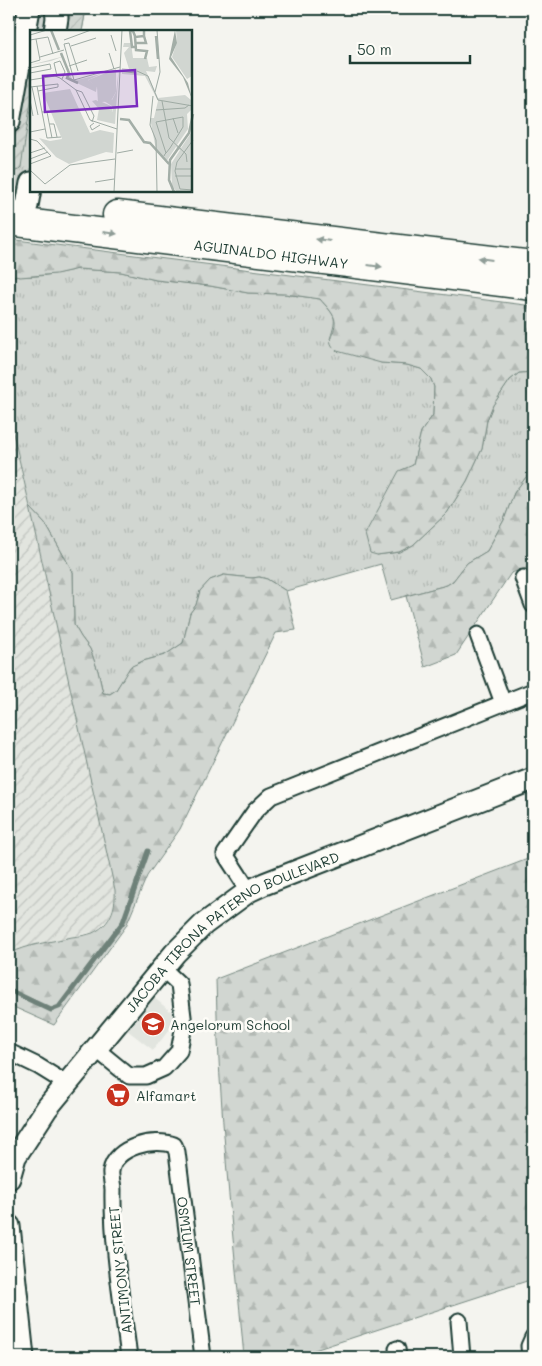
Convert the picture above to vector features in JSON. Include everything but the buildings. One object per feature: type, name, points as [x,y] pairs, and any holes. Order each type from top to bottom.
[{"type":"highway","name":"AGUINALDO HIGHWAY","points":[[16,209],[533,265]]},
{"type":"highway","name":"AGUINALDO HIGHWAY","points":[[16,209],[533,286]]},
{"type":"street","points":[[9,122],[27,10]]},
{"type":"street","points":[[523,578],[533,605]]},
{"type":"street","points":[[478,635],[504,703]]},
{"type":"street","points":[[249,891],[225,854],[255,811],[271,796],[533,691]]},
{"type":"street","name":"JACOBA TIRONA PATERNO BOULEVARD","points":[[9,1178],[12,1155],[47,1108],[162,968],[204,924],[249,891],[533,779]]},
{"type":"street","points":[[96,1049],[129,1076],[146,1076],[164,1068],[179,1051],[184,1025],[179,984],[162,968]]},
{"type":"street","points":[[9,1052],[38,1066],[67,1084]]},
{"type":"street","name":"ANTIMONY STREET","points":[[129,1357],[112,1215],[113,1183],[110,1172],[115,1160],[132,1146],[166,1142],[174,1145]]},
{"type":"street","name":"OSMIUM STREET","points":[[174,1145],[177,1152],[203,1357]]},
{"type":"street","points":[[9,1226],[23,1357]]},
{"type":"street","points":[[460,1321],[462,1357]]},
{"type":"street","points":[[530,1357],[529,1346],[532,1338]]},
{"type":"shaded area","points":[[9,415],[114,879],[116,901],[109,918],[97,931],[21,948],[9,954]]},
{"type":"shaded area","name":"Angelorum School","points":[[153,997],[179,1018],[153,1050],[127,1030]]},
{"type":"green space","points":[[9,9],[86,9],[82,30],[30,30],[30,190],[9,187]]},
{"type":"green space","points":[[9,9],[15,9],[9,45]]},
{"type":"green space","points":[[70,9],[86,9],[82,30],[67,30]]},
{"type":"green space","points":[[30,40],[30,108],[21,167],[17,171],[10,168]]},
{"type":"green space","points":[[9,239],[533,306],[533,372],[519,373],[510,380],[493,405],[487,420],[482,449],[467,481],[447,513],[413,545],[399,552],[377,555],[370,553],[365,534],[399,471],[413,465],[421,432],[433,415],[434,387],[431,379],[421,369],[407,365],[381,363],[337,351],[330,340],[335,326],[335,319],[320,299],[285,294],[248,293],[210,286],[156,280],[121,272],[78,269],[56,274],[20,277],[9,275]]},
{"type":"green space","points":[[78,269],[121,272],[156,280],[210,286],[248,293],[285,294],[320,299],[334,317],[330,339],[381,363],[407,365],[421,369],[431,379],[434,387],[433,415],[421,432],[413,465],[377,555],[399,552],[413,545],[447,513],[467,481],[482,449],[487,420],[493,405],[510,380],[519,373],[533,372],[533,468],[514,493],[504,520],[487,551],[467,563],[453,581],[447,585],[391,600],[381,564],[286,591],[267,579],[260,577],[224,575],[210,580],[200,591],[196,605],[190,613],[183,643],[165,655],[143,661],[131,667],[116,690],[110,694],[103,693],[90,649],[74,625],[73,572],[45,523],[30,507],[9,415],[9,275],[35,276]]},
{"type":"green space","points":[[533,468],[533,566],[511,573],[456,655],[425,667],[406,596],[447,585],[453,581],[467,563],[487,551],[504,520],[514,493]]},
{"type":"green space","points":[[30,507],[45,523],[73,572],[74,625],[90,649],[103,693],[110,694],[116,690],[130,667],[165,655],[183,643],[190,613],[196,605],[200,591],[210,580],[224,575],[267,579],[286,591],[296,630],[276,633],[180,829],[147,876],[126,926],[54,1025],[9,1005],[9,954],[32,946],[95,932],[110,917],[114,907],[115,890]]},
{"type":"green space","points":[[533,857],[533,1279],[293,1357],[244,1357],[223,1121],[216,979]]},
{"type":"waterway","points":[[9,990],[51,1010],[59,1007],[123,922],[148,851]]},
{"type":"place","name":"Angelorum School","points":[[153,1024]]},
{"type":"place","name":"Alfamart","points":[[118,1095]]}]
